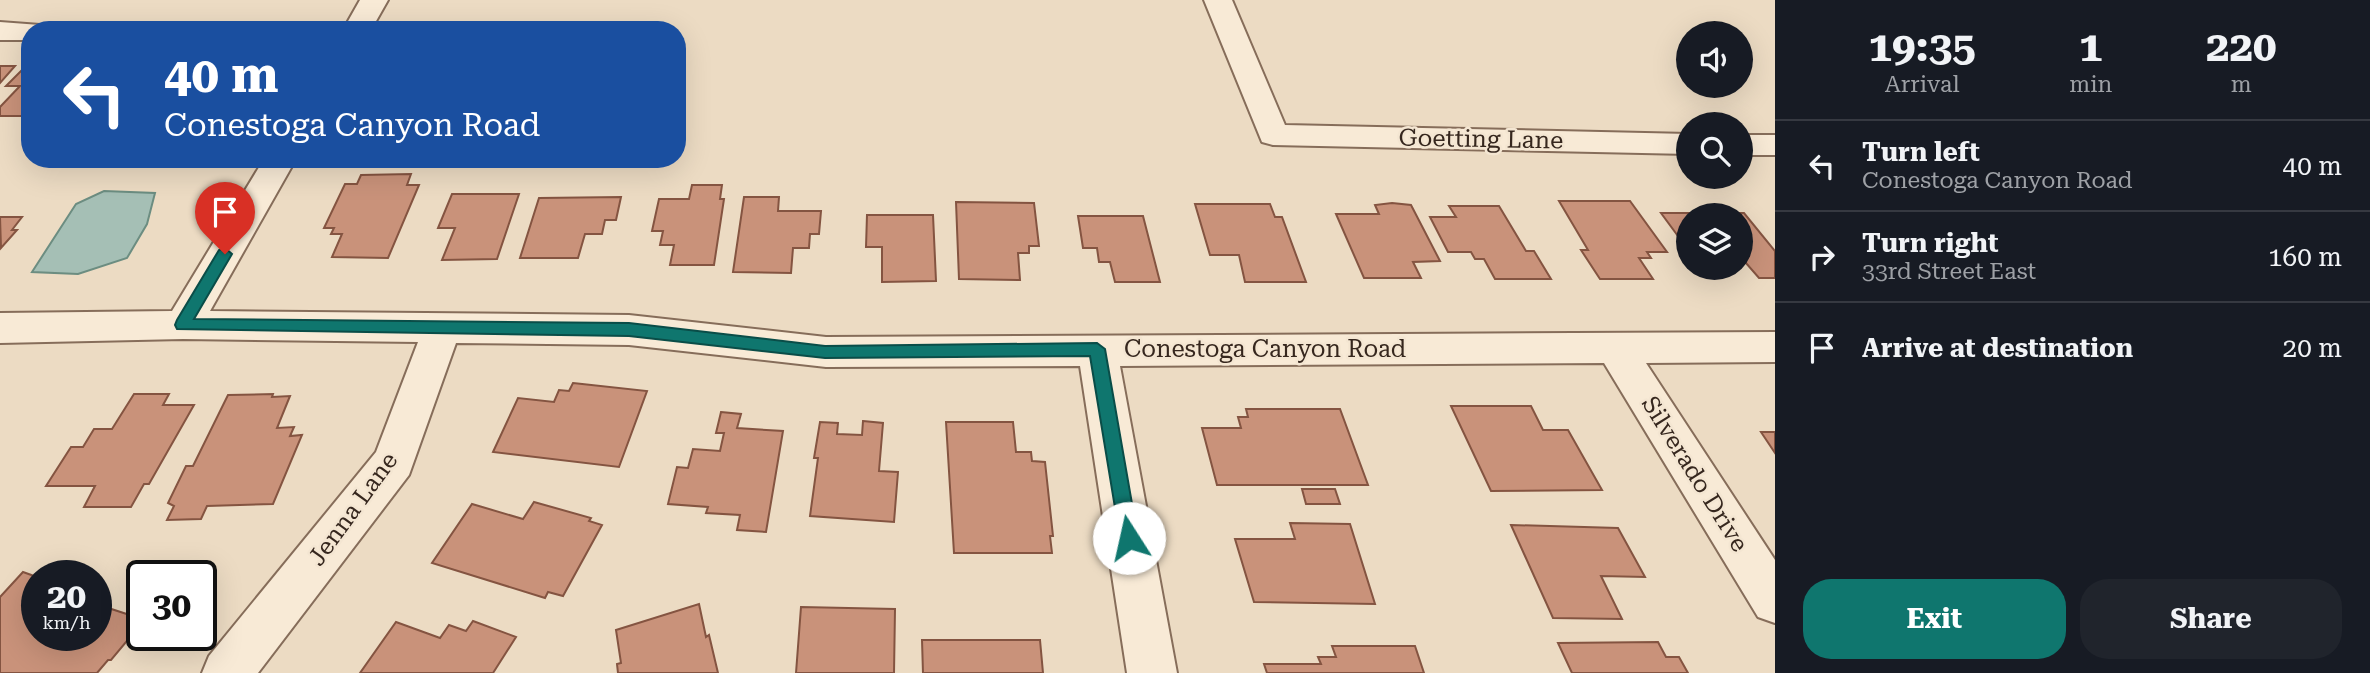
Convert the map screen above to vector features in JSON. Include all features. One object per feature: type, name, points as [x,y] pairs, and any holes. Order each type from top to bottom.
[{"type":"street","points":[[362,21],[374,0]]},
{"type":"street","name":"Goetting Lane","points":[[1218,0],[1273,135],[1676,144]]},
{"type":"street","points":[[0,31],[21,31]]},
{"type":"street","points":[[1753,145],[1775,145]]},
{"type":"street","points":[[183,325],[275,168]]},
{"type":"street","name":"Conestoga Canyon Road","points":[[0,328],[183,325],[629,330],[825,352],[1775,347]]},
{"type":"street","name":"Jenna Lane","points":[[227,673],[394,461],[443,326]]},
{"type":"street","name":"Silverado Drive","points":[[1615,347],[1775,601]]},
{"type":"street","points":[[1097,349],[1152,673]]},
{"type":"shaded area","points":[[104,191],[155,193],[147,224],[127,258],[78,274],[32,272],[76,204]]},
{"type":"building","points":[[0,66],[15,66],[0,83]]},
{"type":"building","points":[[21,71],[21,116],[0,116],[0,107],[20,86],[6,86]]},
{"type":"building","points":[[411,174],[407,185],[419,185],[388,258],[332,257],[342,234],[331,234],[334,228],[324,228],[345,184],[357,184],[361,175]]},
{"type":"building","points":[[692,185],[722,185],[720,199],[724,199],[714,265],[670,265],[674,245],[660,245],[663,231],[652,231],[659,199],[689,199]]},
{"type":"building","points":[[452,194],[519,194],[497,259],[442,260],[455,228],[438,228]]},
{"type":"building","points":[[621,197],[616,220],[605,220],[602,234],[585,234],[578,258],[520,258],[539,198]]},
{"type":"building","points":[[744,197],[779,197],[778,211],[821,211],[819,234],[810,234],[809,248],[793,248],[791,273],[733,272]]},
{"type":"building","points":[[1559,201],[1630,201],[1667,252],[1647,252],[1651,258],[1639,258],[1653,279],[1600,279],[1581,250],[1588,250]]},
{"type":"building","points":[[956,202],[1034,203],[1039,246],[1029,246],[1029,253],[1018,253],[1020,280],[959,279]]},
{"type":"building","points":[[1195,204],[1270,204],[1275,217],[1282,217],[1306,282],[1245,282],[1239,255],[1210,255]]},
{"type":"building","points":[[1375,205],[1411,205],[1440,261],[1413,262],[1421,278],[1364,278],[1336,214],[1379,214]]},
{"type":"building","points":[[1449,206],[1499,206],[1526,251],[1534,251],[1551,279],[1495,279],[1484,259],[1475,259],[1471,252],[1448,252],[1430,217],[1456,217]]},
{"type":"building","points":[[1661,213],[1676,213],[1676,233]]},
{"type":"building","points":[[867,215],[933,215],[936,281],[882,282],[882,247],[866,247]]},
{"type":"building","points":[[1078,216],[1143,216],[1160,282],[1115,282],[1110,262],[1099,262],[1097,248],[1083,248]]},
{"type":"building","points":[[0,217],[22,217],[12,230],[17,230],[1,248]]},
{"type":"building","points":[[1753,224],[1775,251],[1775,278],[1759,278],[1753,271]]},
{"type":"building","points":[[573,383],[647,391],[619,467],[493,452],[518,398],[554,402],[559,390],[569,391]]},
{"type":"building","points":[[134,394],[169,394],[163,405],[194,405],[149,484],[144,484],[131,507],[84,507],[95,486],[46,486],[71,447],[83,447],[94,429],[112,429]]},
{"type":"building","points":[[273,394],[272,397],[290,396],[277,428],[294,427],[290,436],[302,435],[273,504],[207,506],[201,519],[167,520],[174,506],[168,503],[186,466],[193,466],[228,395]]},
{"type":"building","points":[[1451,406],[1531,406],[1543,430],[1568,430],[1602,490],[1491,491]]},
{"type":"building","points":[[1246,409],[1340,409],[1368,485],[1217,485],[1202,428],[1241,428],[1238,417],[1248,417]]},
{"type":"building","points":[[721,412],[741,414],[737,428],[783,431],[766,532],[737,530],[740,515],[706,513],[708,507],[668,504],[677,467],[688,468],[693,449],[720,451],[724,433],[716,433]]},
{"type":"building","points":[[863,421],[883,423],[879,471],[898,472],[894,522],[810,516],[818,458],[814,458],[820,422],[838,423],[837,434],[862,435]]},
{"type":"building","points":[[946,422],[1013,422],[1016,452],[1031,452],[1032,461],[1045,462],[1053,536],[1050,536],[1052,553],[954,553]]},
{"type":"building","points":[[1761,432],[1775,432],[1775,453]]},
{"type":"building","points":[[1302,489],[1335,489],[1340,504],[1306,504]]},
{"type":"building","points":[[534,502],[591,518],[589,521],[602,525],[563,596],[548,592],[545,598],[432,563],[472,504],[523,519]]},
{"type":"building","points":[[1290,523],[1350,524],[1375,604],[1254,602],[1235,539],[1295,539]]},
{"type":"building","points":[[1511,525],[1618,528],[1645,577],[1601,576],[1622,619],[1553,618]]},
{"type":"building","points":[[21,574],[21,651],[112,651],[112,609],[126,614],[126,642],[97,673],[0,673],[0,597]]},
{"type":"building","points":[[699,604],[718,673],[618,673],[617,664],[621,663],[616,630]]},
{"type":"building","points":[[801,607],[895,609],[894,673],[796,673]]},
{"type":"building","points":[[473,621],[516,637],[493,673],[360,673],[396,622],[440,638],[449,625],[466,631]]},
{"type":"building","points":[[922,640],[1040,640],[1043,673],[923,673]]},
{"type":"building","points":[[1658,642],[1666,657],[1679,657],[1688,673],[1572,673],[1558,643]]},
{"type":"building","points":[[1332,646],[1415,646],[1424,673],[1267,673],[1264,664],[1321,664],[1318,657],[1336,657]]},
{"type":"route","points":[[225,254],[183,325],[629,330],[825,352],[1097,349],[1129,538]]}]
